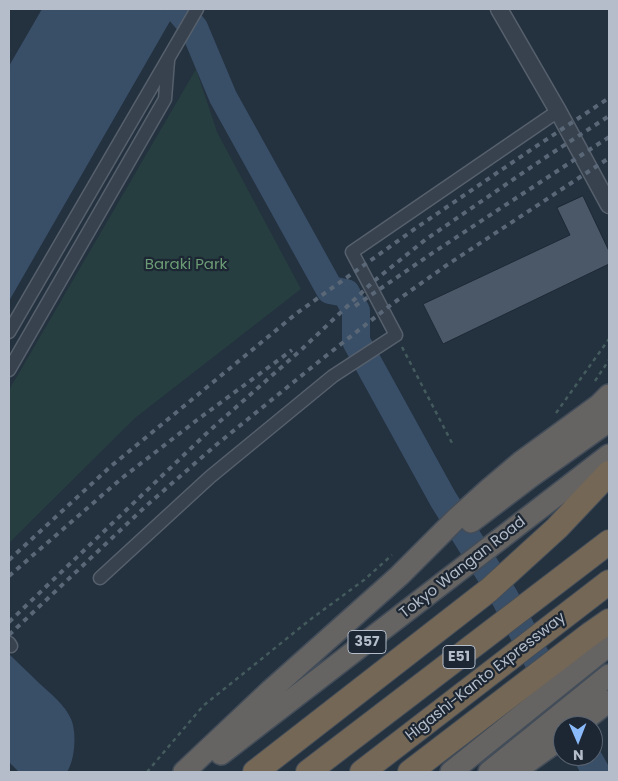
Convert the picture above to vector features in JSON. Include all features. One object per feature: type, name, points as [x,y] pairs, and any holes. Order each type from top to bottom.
[{"type":"highway","points":[[507,484],[521,462],[599,404],[602,389]]},
{"type":"highway","points":[[184,772],[271,690],[399,576],[507,484],[609,421]]},
{"type":"highway","name":"Tokyo Wangan Road","points":[[197,772],[609,455]]},
{"type":"highway","points":[[256,772],[489,590],[557,528],[609,473]]},
{"type":"highway","name":"E51","points":[[308,772],[609,542]]},
{"type":"highway","name":"Higashi-Kanto Expressway","points":[[362,772],[609,582]]},
{"type":"highway","points":[[410,772],[609,621]]},
{"type":"highway","points":[[451,772],[607,647]]},
{"type":"highway","points":[[489,772],[609,676]]},
{"type":"highway","points":[[590,716],[609,701]]},
{"type":"highway","points":[[514,772],[553,743]]},
{"type":"street","points":[[9,332],[197,9]]},
{"type":"street","points":[[499,9],[558,111],[609,205]]},
{"type":"street","points":[[9,370],[165,99],[168,59]]},
{"type":"street","points":[[100,578],[210,477],[333,376],[396,335],[352,252],[558,111]]},
{"type":"path","points":[[396,335],[452,443]]},
{"type":"path","points":[[555,414],[609,339]]},
{"type":"path","points":[[602,389],[609,360]]},
{"type":"path","points":[[147,772],[203,706],[311,619],[364,580],[394,554]]},
{"type":"green space","name":"Baraki Park","points":[[196,69],[217,132],[301,289],[135,418],[9,543],[9,390]]},
{"type":"water","points":[[42,9],[177,9],[9,301],[9,66]]},
{"type":"water","points":[[9,654],[57,700],[71,719],[74,731],[74,746],[72,761],[67,772],[19,772],[9,762]]},
{"type":"building","points":[[583,196],[609,251],[609,264],[443,344],[423,304],[570,235],[557,208]]},
{"type":"waterway","points":[[178,9],[194,28],[223,97],[330,290],[346,293],[356,311],[356,341],[443,499],[505,598],[567,716]]},
{"type":"waterway","points":[[593,766],[596,772]]},
{"type":"railway","points":[[9,560],[110,467],[297,313],[416,228],[609,98]]},
{"type":"railway","points":[[9,622],[209,431],[302,349],[374,281],[425,240],[609,116]]},
{"type":"railway","points":[[355,306],[609,137]]},
{"type":"railway","points":[[9,635],[146,506],[216,445],[322,359],[392,304],[444,267],[609,158]]},
{"type":"railway","points":[[9,576],[122,478],[292,350]]}]
